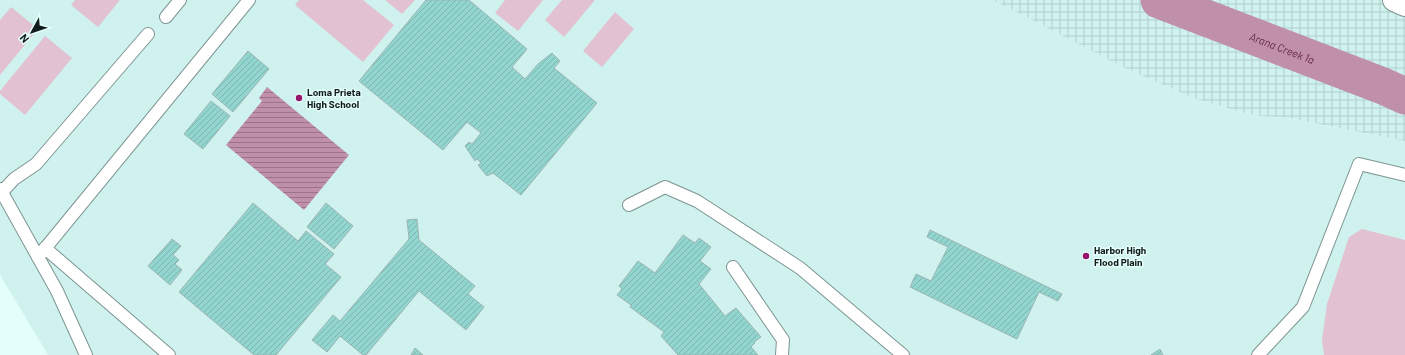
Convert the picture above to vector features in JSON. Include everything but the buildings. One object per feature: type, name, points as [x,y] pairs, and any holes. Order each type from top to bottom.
[{"type":"main road","points":[[1394,0],[1405,4]]},
{"type":"lane","points":[[166,16],[180,0]]},
{"type":"lane","points":[[42,253],[249,0]]},
{"type":"lane","points":[[86,355],[57,291],[42,253],[1,190],[36,164],[148,34]]},
{"type":"lane","points":[[1258,355],[1303,307],[1358,164],[1405,175]]},
{"type":"lane","points":[[629,205],[665,187],[696,201],[800,268],[903,355]]},
{"type":"lane","points":[[42,253],[169,355]]},
{"type":"lane","points":[[733,267],[783,340],[782,355]]},
{"type":"shaded area","points":[[0,0],[993,0],[1125,68],[1193,98],[1244,113],[1287,118],[1405,141],[1405,355],[48,355],[0,275]]},
{"type":"shaded area","points":[[75,0],[120,0],[98,27],[71,5]]},
{"type":"shaded area","points":[[299,0],[363,0],[394,25],[363,62],[295,5]]},
{"type":"shaded area","points":[[385,0],[415,0],[402,14]]},
{"type":"shaded area","points":[[505,0],[543,0],[518,31],[495,13]]},
{"type":"shaded area","points":[[562,0],[595,0],[564,37],[545,20]]},
{"type":"shaded area","points":[[993,0],[1405,0],[1405,141],[1288,118],[1244,113],[1193,98],[1125,68]]},
{"type":"shaded area","points":[[11,7],[38,29],[0,75],[0,20]]},
{"type":"shaded area","points":[[615,12],[634,29],[602,67],[583,51]]},
{"type":"shaded area","points":[[45,36],[72,58],[25,115],[0,94],[0,91]]},
{"type":"shaded area","points":[[267,87],[349,155],[304,210],[226,145],[262,101],[259,98]]},
{"type":"shaded area","points":[[1362,229],[1405,240],[1405,355],[1324,355],[1322,340],[1327,304],[1349,237]]},
{"type":"waterway","name":"Arana Creek 1a","points":[[1159,0],[1383,86],[1405,96]]},
{"type":"place","name":"Loma Prieta High School","points":[[299,98]]},
{"type":"place","name":"Harbor High Flood Plain","points":[[1086,256]]}]
